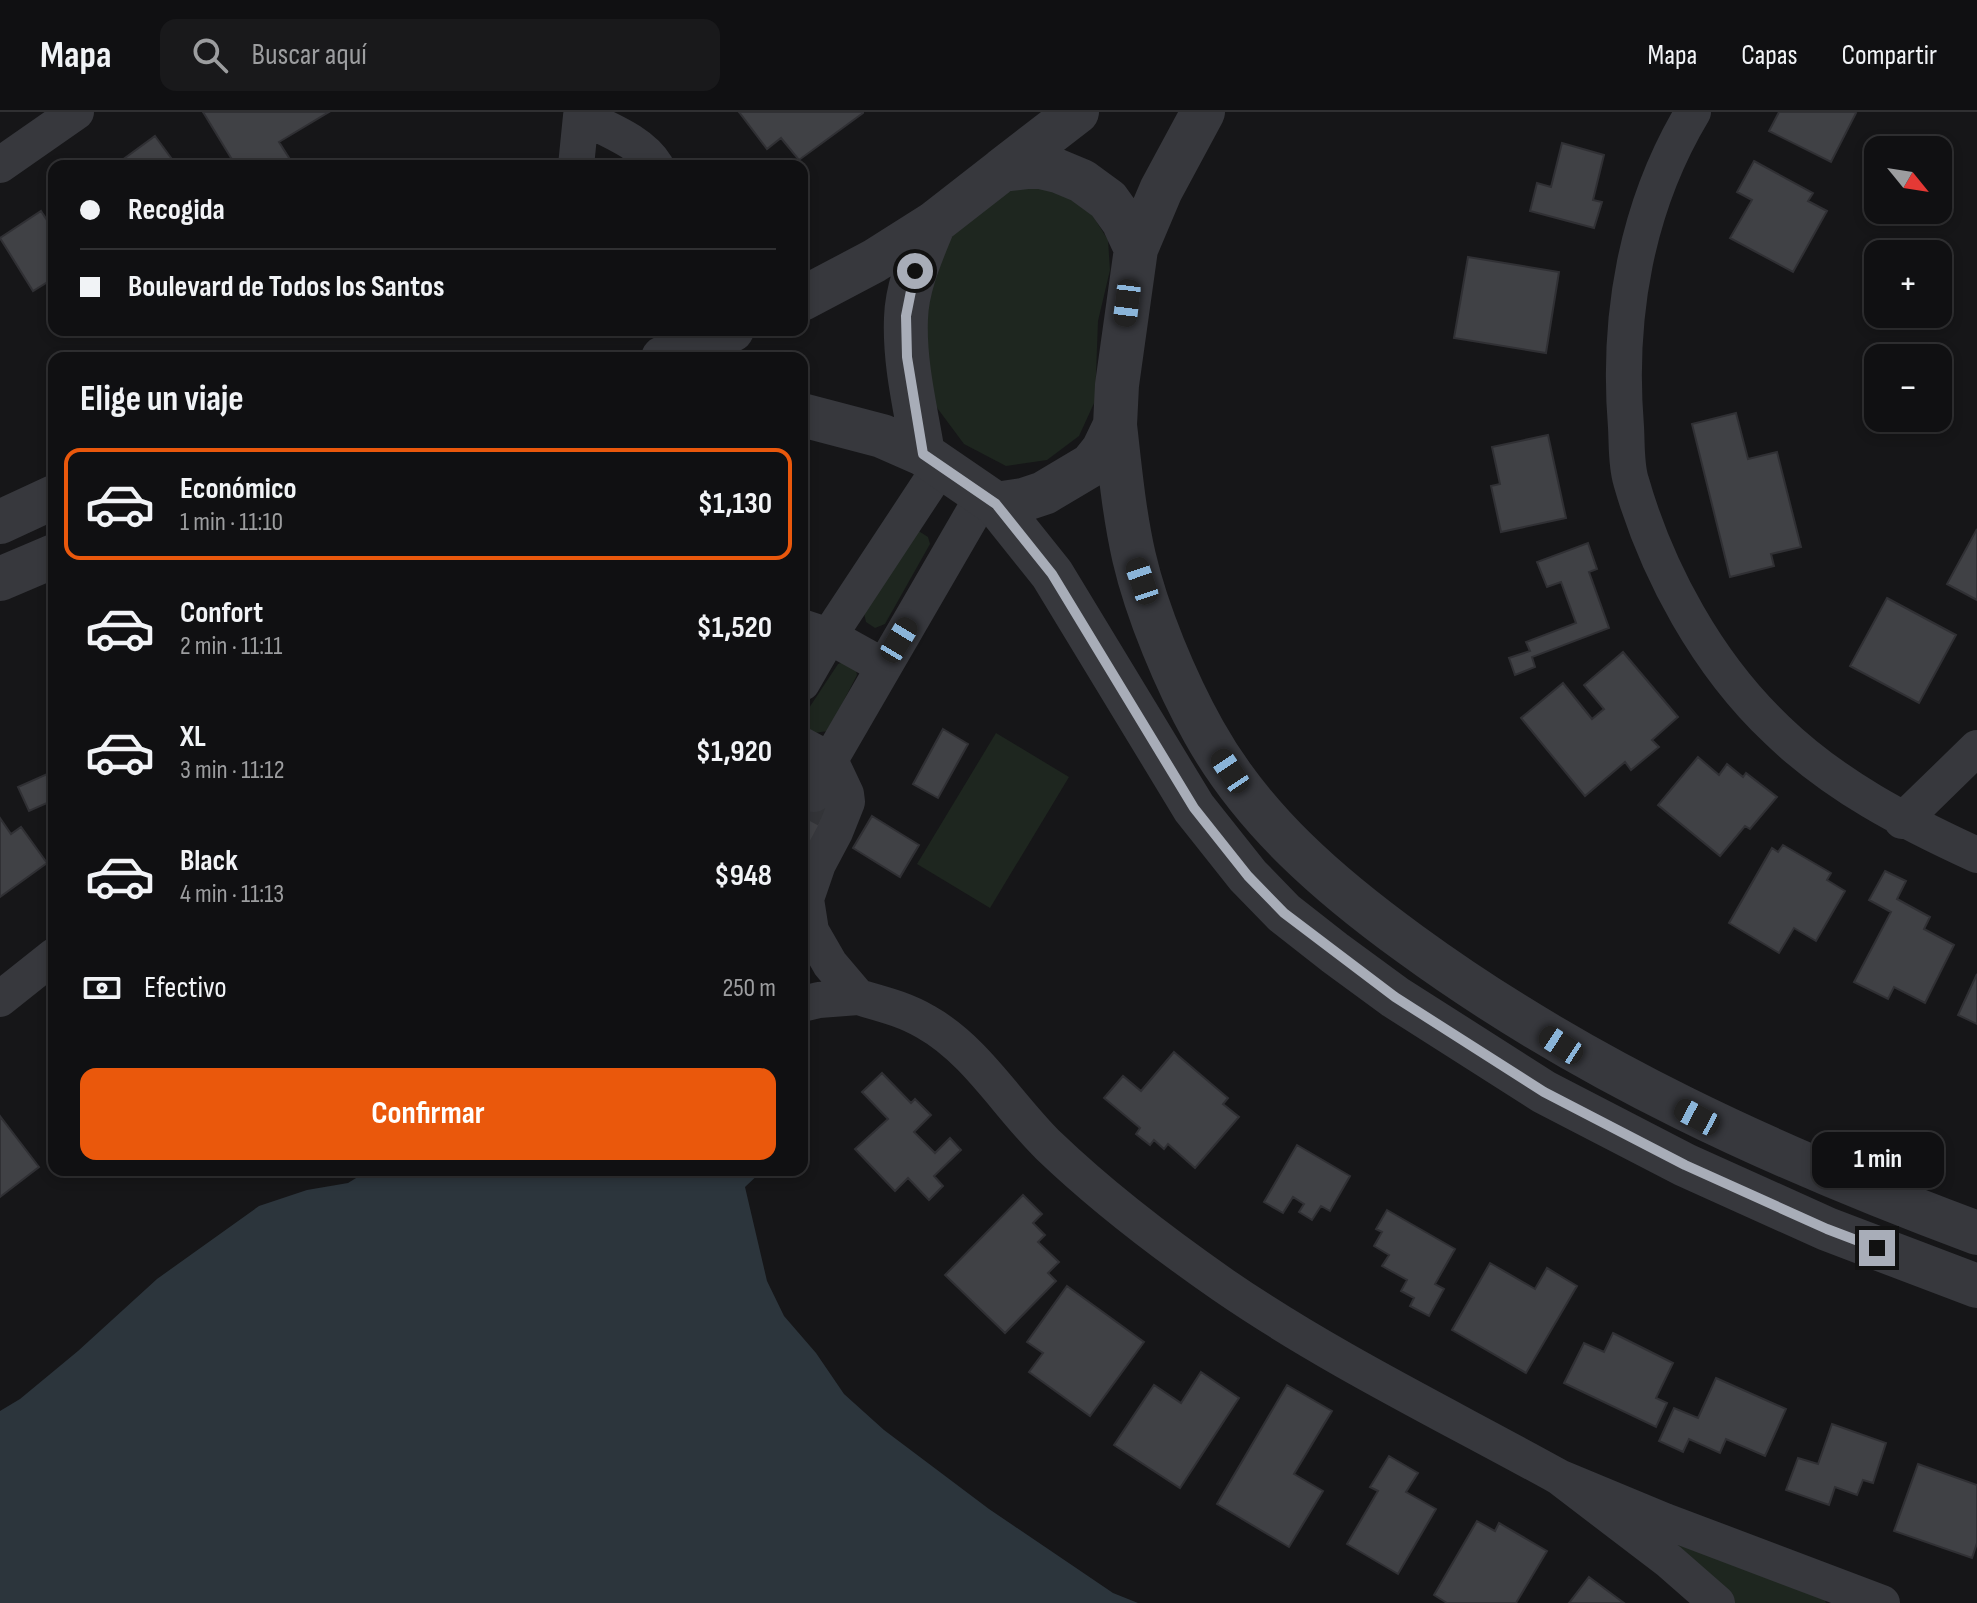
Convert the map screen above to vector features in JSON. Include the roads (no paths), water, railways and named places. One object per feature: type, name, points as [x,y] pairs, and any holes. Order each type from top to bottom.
[{"type":"street","points":[[0,165],[76,112]]},
{"type":"street","points":[[808,296],[874,261],[934,223],[1077,112]]},
{"type":"street","points":[[1203,112],[1161,190],[1136,249],[1118,371],[1115,425],[1134,559],[1175,677],[1205,735],[1242,789],[1274,828],[1352,901],[1433,961],[1561,1045],[1697,1117],[1825,1173],[1977,1233]]},
{"type":"street","points":[[1693,112],[1675,142],[1648,207],[1628,290],[1622,381],[1630,479],[1658,559],[1719,665],[1776,730],[1831,775],[1902,821],[1977,855]]},
{"type":"street","points":[[576,160],[580,114],[635,145],[650,160]]},
{"type":"street","points":[[1002,170],[1037,166],[1082,181],[1108,200],[1123,221],[1136,249]]},
{"type":"street","points":[[808,661],[816,632],[932,460],[907,357],[906,316],[915,271],[934,223]]},
{"type":"street","points":[[678,352],[717,336]]},
{"type":"street","points":[[808,417],[882,436],[932,460],[989,500],[1052,574],[1194,808],[1248,876],[1284,913],[1335,953],[1395,997],[1544,1092],[1671,1158],[1827,1229],[1977,1286]]},
{"type":"street","points":[[989,500],[1044,493],[1082,471],[1103,450],[1115,425]]},
{"type":"street","points":[[0,522],[48,500]]},
{"type":"street","points":[[814,794],[816,753],[883,666],[989,500]]},
{"type":"street","points":[[0,579],[48,559]]},
{"type":"street","points":[[816,632],[883,666]]},
{"type":"street","points":[[1902,821],[1977,748]]},
{"type":"street","points":[[808,893],[847,802],[842,783],[816,753]]},
{"type":"street","points":[[808,934],[858,997]]},
{"type":"street","points":[[0,999],[48,961]]},
{"type":"street","points":[[808,1003],[858,997],[900,1009],[928,1023],[954,1042],[1049,1146],[1125,1210],[1223,1285],[1308,1338],[1559,1477],[1665,1521],[1882,1603]]},
{"type":"street","points":[[1559,1477],[1669,1561],[1717,1603]]},
{"type":"tunnel","points":[[808,806],[814,794]]}]
